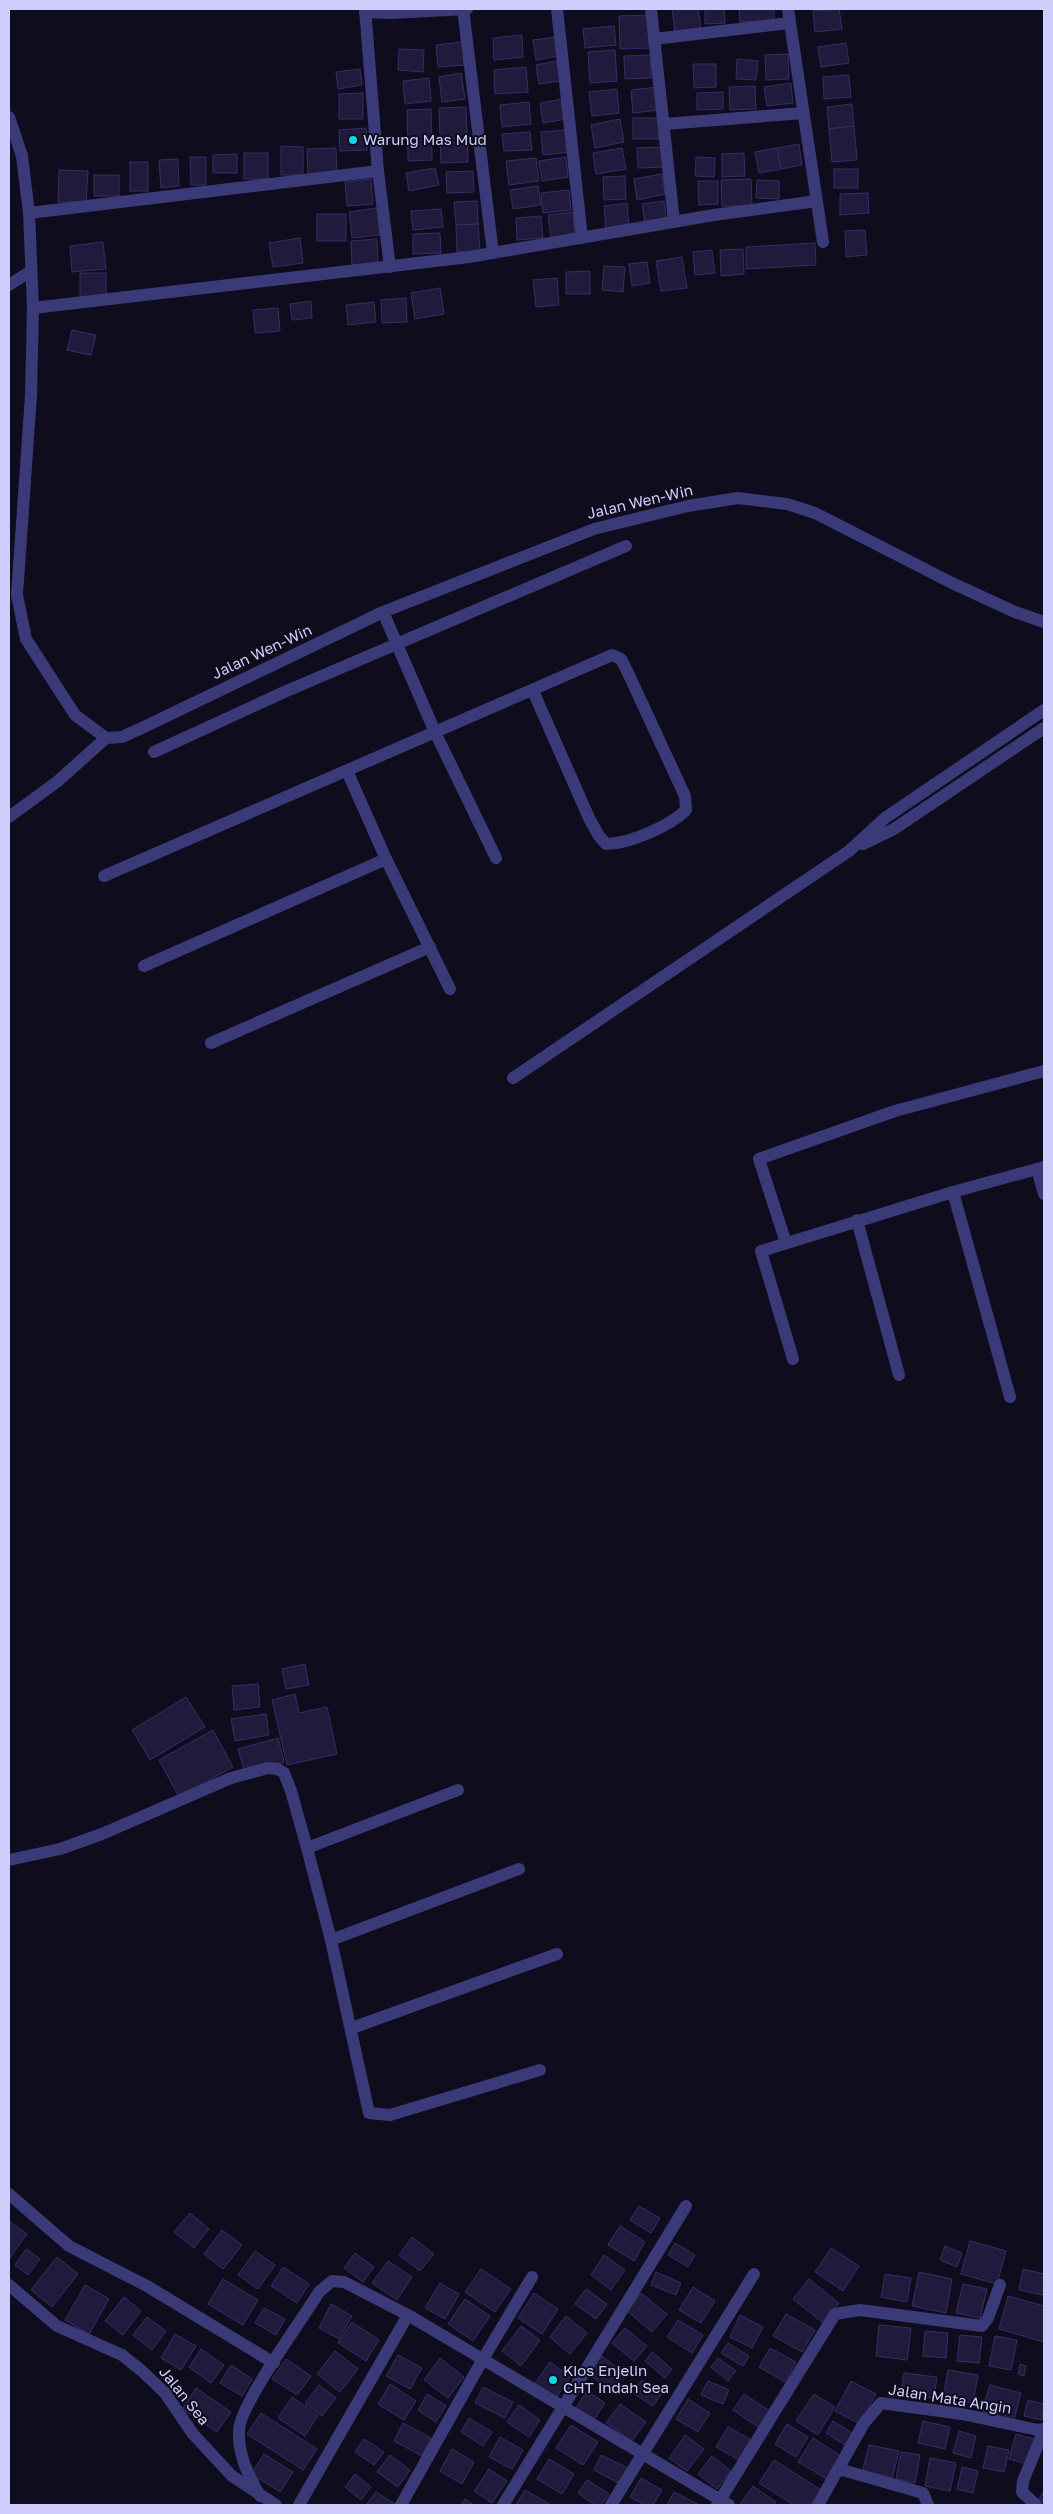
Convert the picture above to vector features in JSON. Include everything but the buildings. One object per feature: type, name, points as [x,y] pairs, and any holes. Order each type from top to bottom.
[{"type":"street","points":[[463,9],[493,253]]},
{"type":"street","points":[[390,267],[378,171],[365,10],[391,13],[467,9]]},
{"type":"street","points":[[557,9],[582,238]]},
{"type":"street","points":[[651,9],[665,124],[674,222]]},
{"type":"street","points":[[788,9],[823,242]]},
{"type":"street","points":[[654,39],[790,22]]},
{"type":"street","points":[[665,124],[803,113]]},
{"type":"street","points":[[9,117],[22,156],[29,213],[33,308],[31,395],[18,595],[26,639],[52,682],[75,715],[106,738],[58,781],[9,817]]},
{"type":"street","points":[[29,213],[378,171]]},
{"type":"street","points":[[33,308],[390,267],[493,253],[674,222],[817,201]]},
{"type":"street","points":[[9,285],[31,271]]},
{"type":"street","name":"Jalan Wen-Win","points":[[106,738],[122,737],[144,727],[383,612],[594,528],[688,506],[738,498],[786,504],[815,513],[952,583],[1015,612],[1044,622]]},
{"type":"street","points":[[154,752],[282,693],[626,546]]},
{"type":"street","points":[[383,612],[435,732],[496,858]]},
{"type":"street","points":[[104,876],[533,691],[596,660],[612,655],[621,659],[685,796],[686,810],[677,819],[650,831],[618,844],[606,844],[589,818],[533,691]]},
{"type":"street","points":[[514,1078],[849,851],[886,818],[1044,710]]},
{"type":"street","points":[[849,851],[894,829],[1044,728]]},
{"type":"street","points":[[347,771],[386,859],[450,989]]},
{"type":"street","points":[[144,966],[386,859]]},
{"type":"street","points":[[211,1042],[430,947]]},
{"type":"street","points":[[786,1243],[759,1159],[895,1111],[1044,1071]]},
{"type":"street","points":[[793,1359],[761,1251],[857,1220],[1041,1168],[1044,1194]]},
{"type":"street","points":[[953,1192],[1010,1396]]},
{"type":"street","points":[[857,1220],[899,1375]]},
{"type":"street","points":[[9,1860],[60,1849],[93,1837],[231,1778],[268,1768],[278,1769],[284,1773],[291,1791],[308,1848],[352,2028],[369,2112],[390,2115],[540,2070]]},
{"type":"street","points":[[308,1848],[458,1790]]},
{"type":"street","points":[[331,1940],[519,1869]]},
{"type":"street","points":[[352,2028],[557,1954]]},
{"type":"street","points":[[9,2194],[69,2246],[147,2286],[274,2363]]},
{"type":"street","points":[[503,2505],[686,2206]]},
{"type":"street","points":[[611,2505],[754,2274]]},
{"type":"street","points":[[401,2505],[483,2359],[532,2277]]},
{"type":"street","points":[[260,2496],[248,2475],[243,2460],[238,2429],[246,2406],[319,2292],[332,2281],[344,2282],[408,2315],[644,2454],[722,2503],[835,2314],[860,2310],[982,2326],[988,2318],[1000,2285]]},
{"type":"street","name":"Jalan Sea","points":[[9,2285],[57,2326],[122,2355],[142,2371],[165,2393],[193,2434],[226,2469],[260,2496],[276,2505]]},
{"type":"street","points":[[299,2505],[408,2315]]},
{"type":"street","name":"Jalan Mata Angin","points":[[818,2505],[864,2423],[881,2403],[962,2414],[1038,2430],[1044,2429]]},
{"type":"street","points":[[1036,2505],[1022,2492],[1023,2481],[1044,2429]]},
{"type":"street","points":[[839,2469],[923,2493],[928,2505]]},
{"type":"place","name":"Warung Mas Mud","points":[[353,140]]},
{"type":"place","name":"Kios Enjelin CHT Indah Sea","points":[[553,2380]]}]
